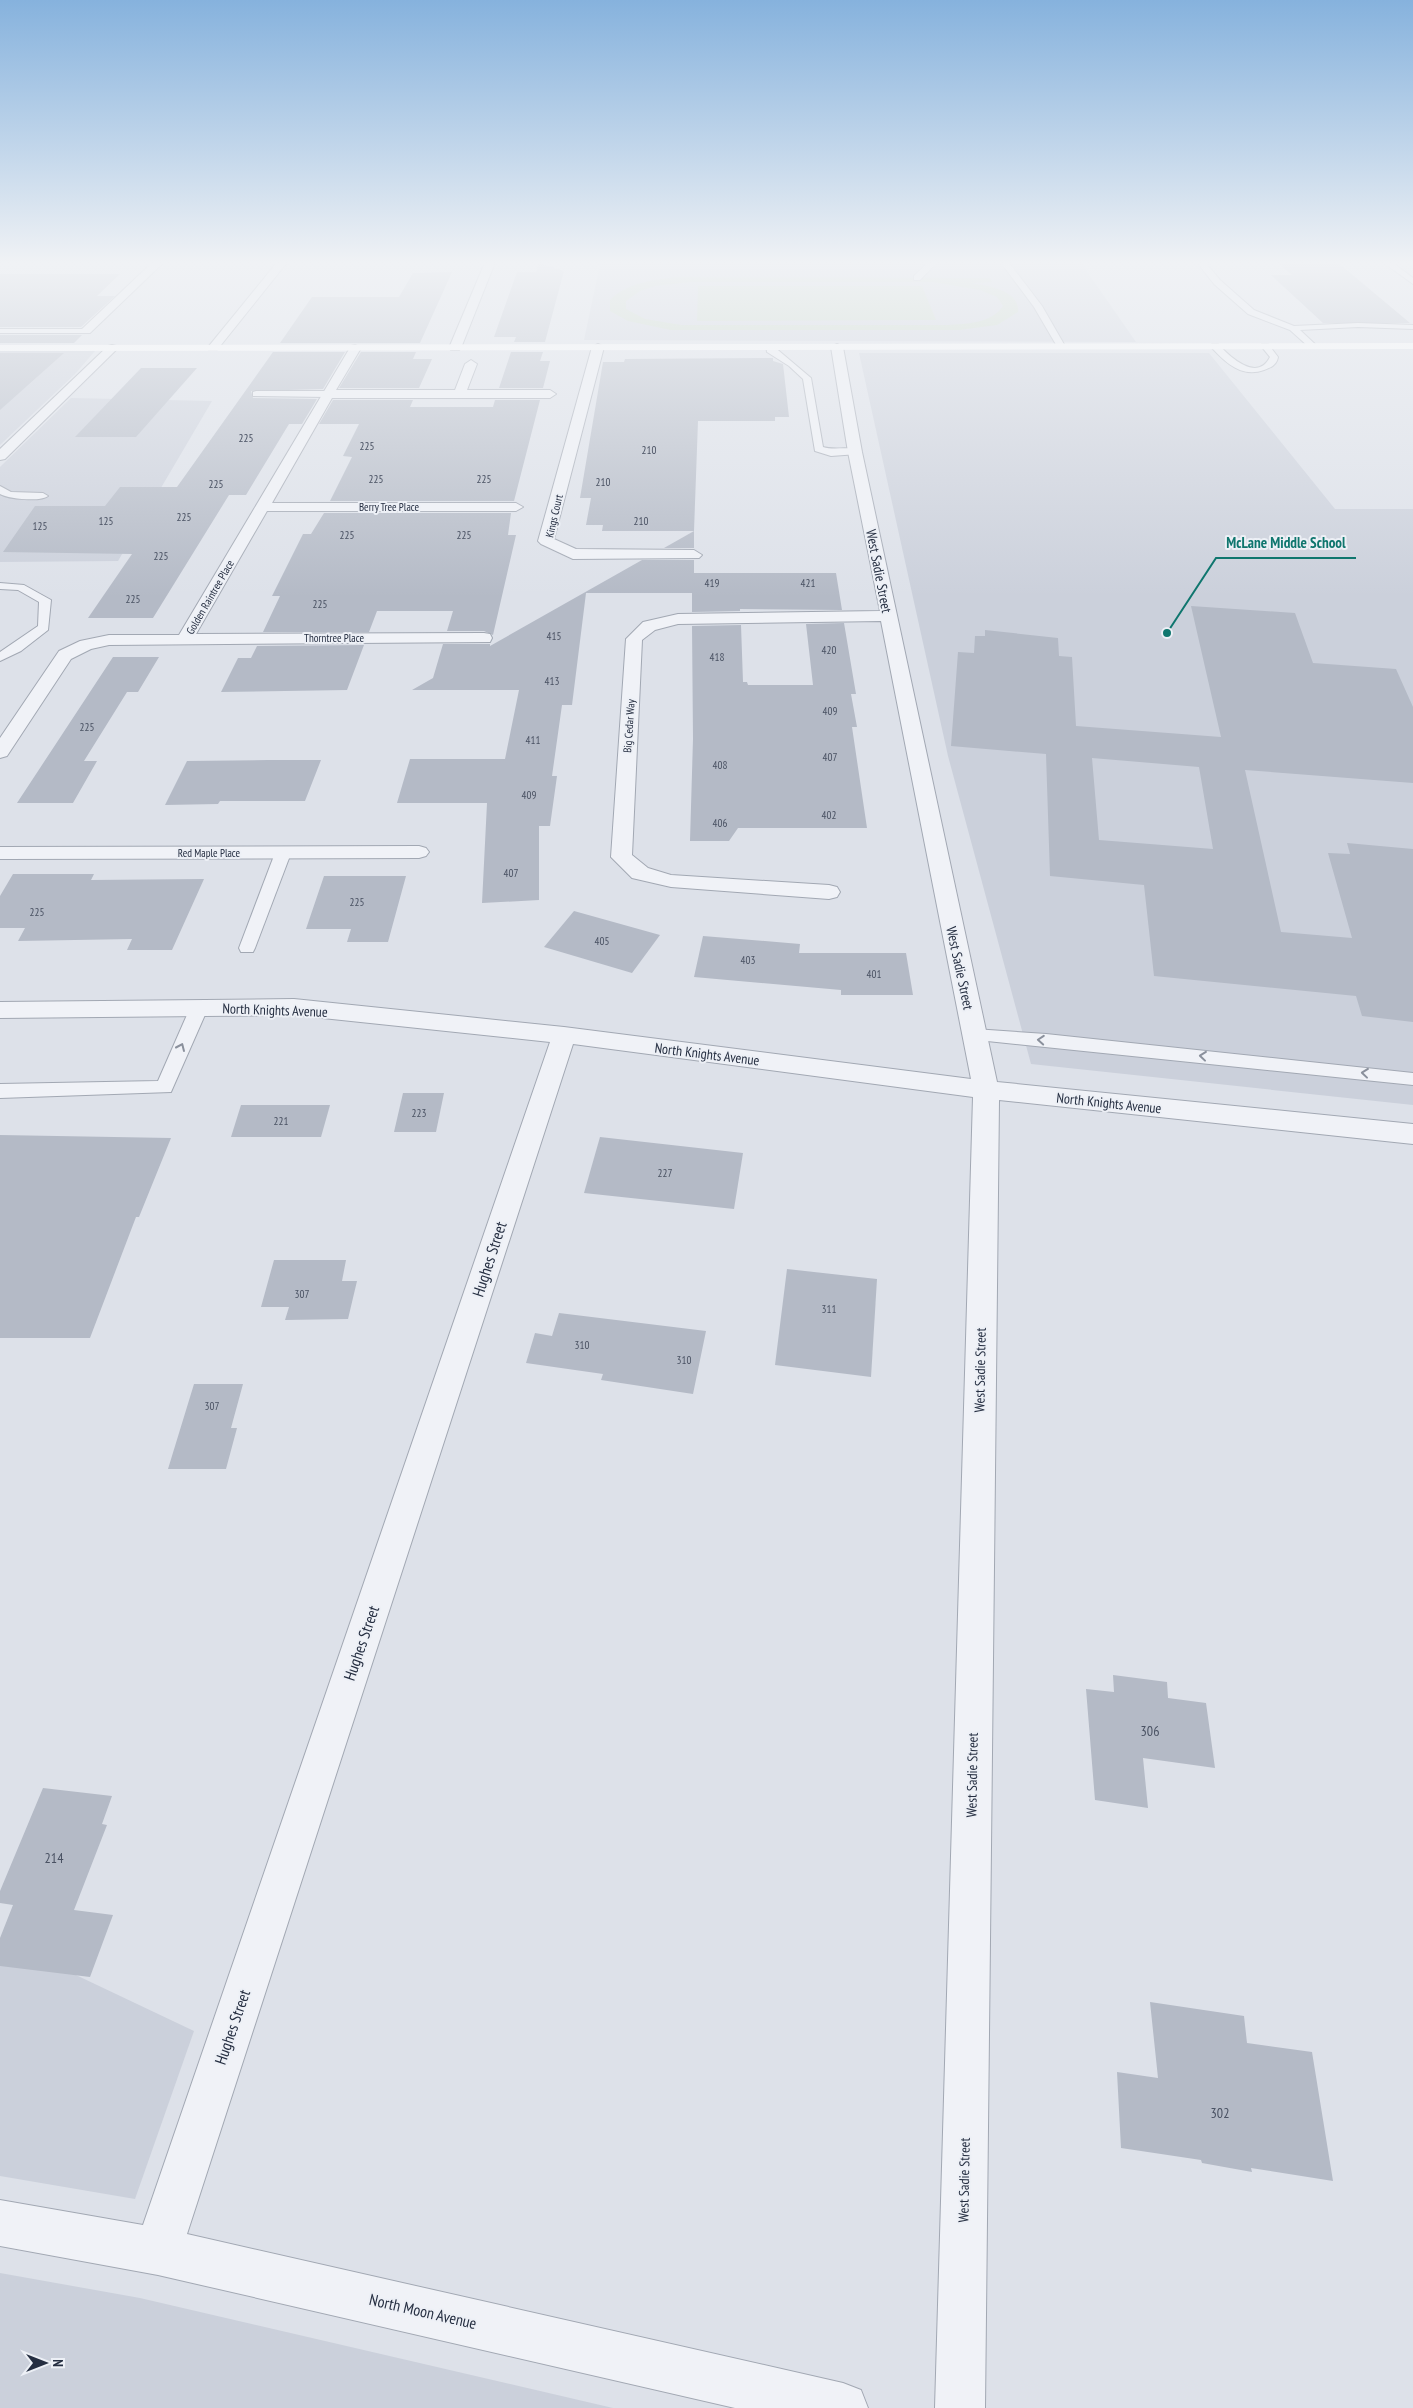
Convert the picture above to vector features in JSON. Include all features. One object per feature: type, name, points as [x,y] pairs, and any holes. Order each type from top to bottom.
[{"type":"street","points":[[0,456],[87,372]]},
{"type":"street","name":"Golden Raintree Place","points":[[0,752],[66,655],[86,645],[108,640],[185,639],[340,372]]},
{"type":"street","points":[[460,394],[468,372]]},
{"type":"street","name":"Kings Court","points":[[591,372],[546,541],[573,554],[694,554]]},
{"type":"street","name":"West Sadie Street","points":[[841,372],[855,452],[888,616],[986,1090],[960,2408]]},
{"type":"street","points":[[327,394],[550,394]]},
{"type":"street","name":"Berry Tree Place","points":[[262,507],[516,507]]},
{"type":"street","name":"Big Cedar Way","points":[[829,892],[671,881],[640,873],[621,857],[634,639],[649,626],[678,619],[888,616]]},
{"type":"street","name":"Thorntree Place","points":[[185,639],[484,638]]},
{"type":"street","name":"Red Maple Place","points":[[0,853],[419,852]]},
{"type":"street","name":"North Knights Avenue","points":[[0,1010],[294,1008],[564,1036],[986,1090],[1413,1134]]},
{"type":"street","name":"Hughes Street","points":[[158,2251],[564,1036]]},
{"type":"street","name":"North Moon Avenue","points":[[0,2223],[158,2251],[844,2408]]},
{"type":"lane","points":[[801,372],[807,378],[818,449],[831,453],[855,452]]},
{"type":"lane","points":[[256,394],[327,394]]},
{"type":"lane","points":[[0,488],[9,495],[43,496]]},
{"type":"lane","points":[[0,586],[20,587],[45,600],[44,627],[17,648],[0,657]]},
{"type":"lane","points":[[247,948],[283,853]]},
{"type":"lane","points":[[0,1090],[164,1087],[199,1008]]},
{"type":"lane","points":[[974,1035],[1046,1040],[1413,1079]]},
{"type":"shaded area","points":[[0,372],[76,372],[75,374],[0,445]]},
{"type":"shaded area","points":[[863,372],[1225,372],[1335,509],[1413,509],[1413,1105],[1031,1064],[948,756]]},
{"type":"shaded area","points":[[71,398],[212,401],[118,561],[0,562],[0,467]]},
{"type":"shaded area","points":[[0,1939],[194,2031],[135,2199],[0,2176]]},
{"type":"shaded area","points":[[0,2273],[140,2298],[613,2408],[0,2408]]},
{"type":"building","points":[[0,372],[42,372],[0,410]]},
{"type":"building","points":[[137,372],[193,372],[136,437],[75,437]]},
{"type":"building","points":[[259,372],[333,372],[323,389],[251,391],[253,398],[317,399],[302,424],[289,424],[246,495],[229,495],[153,618],[88,618],[132,554],[3,552],[35,506],[105,506],[120,487],[177,487]]},
{"type":"building","points":[[349,372],[426,372],[419,388],[339,388]]},
{"type":"building","points":[[504,372],[547,372],[543,388],[499,388]]},
{"type":"building","points":[[601,372],[784,372],[789,417],[775,417],[775,421],[698,421],[694,531],[602,531],[603,525],[586,525],[591,498],[580,498]]},
{"type":"building","points":[[333,400],[413,400],[410,407],[493,407],[495,400],[540,400],[514,501],[330,501],[352,457],[343,456],[359,424],[319,424]]},
{"type":"building","points":[[324,513],[511,513],[508,535],[516,535],[493,635],[484,631],[447,631],[453,611],[377,611],[369,632],[263,632],[280,596],[272,596],[303,534],[311,534]]},
{"type":"building","points":[[694,531],[694,548],[664,548]]},
{"type":"building","points":[[642,560],[694,560],[694,573],[836,573],[842,610],[740,609],[740,611],[692,612],[692,593],[586,593],[572,705],[562,705],[552,776],[557,776],[550,826],[539,826],[539,900],[482,903],[487,803],[397,803],[410,759],[505,759],[519,690],[412,690],[433,678],[443,644],[490,644],[490,646]]},
{"type":"building","points":[[1191,606],[1295,613],[1313,663],[1396,669],[1413,707],[1413,783],[1245,770],[1281,932],[1352,938],[1328,853],[1350,854],[1347,843],[1413,849],[1413,1022],[1362,1016],[1356,996],[1154,976],[1144,885],[1050,876],[1046,754],[951,746],[958,652],[974,653],[975,636],[985,636],[985,630],[1058,638],[1059,656],[1072,657],[1076,726],[1221,737]],"holes":[[[1092,758],[1199,767],[1213,849],[1099,840]]]},
{"type":"building","points":[[844,623],[856,694],[851,694],[857,727],[852,727],[867,828],[738,828],[729,841],[690,841],[693,739],[692,626],[741,625],[743,682],[747,682],[748,685],[813,685],[806,624]]},
{"type":"building","points":[[364,645],[347,690],[221,692],[238,658],[251,658],[257,646]]},
{"type":"building","points":[[113,657],[159,657],[138,692],[127,692],[84,761],[97,761],[73,803],[17,803]]},
{"type":"building","points":[[321,760],[305,801],[220,801],[218,804],[165,805],[187,761]]},
{"type":"building","points":[[13,874],[94,874],[91,880],[204,879],[172,950],[127,950],[132,939],[18,941],[25,928],[0,928],[0,896]]},
{"type":"building","points":[[324,876],[406,876],[388,942],[347,942],[351,929],[306,929]]},
{"type":"building","points":[[574,911],[660,935],[632,973],[544,947]]},
{"type":"building","points":[[703,936],[800,944],[799,953],[906,953],[913,995],[841,995],[841,990],[694,977]]},
{"type":"building","points":[[403,1093],[444,1093],[436,1132],[394,1132]]},
{"type":"building","points":[[241,1105],[330,1105],[321,1137],[231,1137]]},
{"type":"building","points":[[0,1135],[171,1138],[139,1217],[136,1217],[90,1338],[0,1338]]},
{"type":"building","points":[[600,1137],[743,1153],[734,1209],[584,1193]]},
{"type":"building","points":[[274,1260],[346,1260],[342,1281],[357,1281],[348,1319],[285,1320],[289,1307],[261,1307]]},
{"type":"building","points":[[787,1269],[877,1279],[871,1377],[775,1365]]},
{"type":"building","points":[[559,1313],[706,1331],[693,1394],[601,1380],[603,1374],[526,1363],[535,1333],[552,1336]]},
{"type":"building","points":[[194,1384],[243,1384],[231,1428],[237,1428],[226,1469],[168,1469]]},
{"type":"building","points":[[1113,1675],[1167,1682],[1168,1698],[1206,1703],[1215,1768],[1143,1758],[1148,1808],[1095,1800],[1086,1689],[1114,1692]]},
{"type":"building","points":[[43,1788],[112,1796],[102,1824],[107,1825],[74,1910],[113,1915],[90,1977],[0,1966],[0,1938],[13,1905],[0,1903],[0,1891]]},
{"type":"building","points":[[1150,2002],[1244,2016],[1247,2043],[1312,2052],[1333,2181],[1251,2168],[1252,2172],[1202,2163],[1201,2160],[1121,2148],[1117,2072],[1158,2078]]},
{"type":"place","name":"McLane Middle School","points":[[1167,633]]}]
